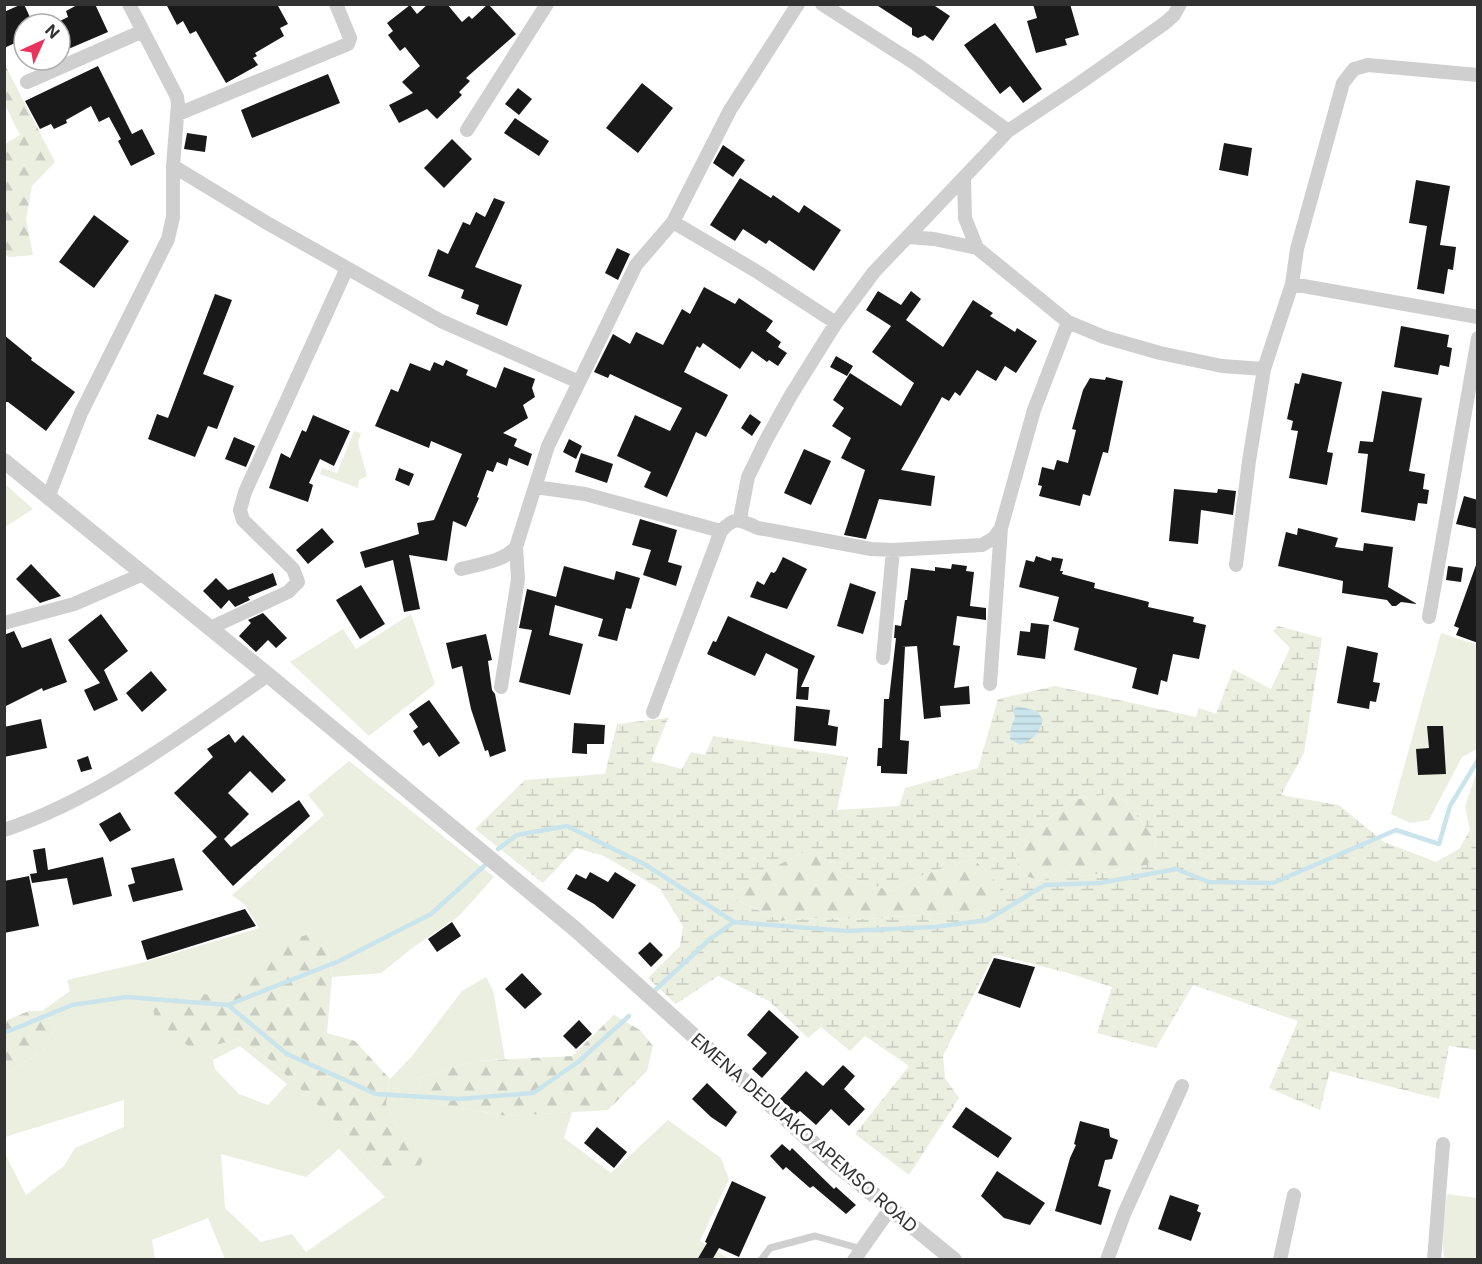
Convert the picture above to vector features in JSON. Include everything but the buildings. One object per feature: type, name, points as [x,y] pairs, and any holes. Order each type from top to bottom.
[{"type":"street","points":[[49,495],[81,413],[168,239],[174,217],[173,166],[178,114],[177,97],[129,4]]},
{"type":"street","points":[[178,114],[348,44],[350,38],[336,4]]},
{"type":"street","points":[[467,130],[547,4]]},
{"type":"street","points":[[501,687],[518,579],[516,547],[548,446],[636,265],[673,222],[730,110],[798,4]]},
{"type":"street","points":[[822,4],[916,64],[1008,131]]},
{"type":"street","points":[[742,520],[741,513],[748,477],[755,461],[791,395],[836,323],[874,272],[1008,131],[1165,23],[1174,15],[1180,4]]},
{"type":"street","points":[[27,82],[143,31]]},
{"type":"street","points":[[1236,565],[1249,461],[1264,369],[1292,284],[1297,249],[1343,83],[1354,69],[1368,65],[1478,75]]},
{"type":"street","points":[[173,166],[267,223],[441,321],[579,382]]},
{"type":"street","points":[[964,178],[965,218],[977,248]]},
{"type":"street","points":[[673,222],[756,271],[836,323]]},
{"type":"street","points":[[908,237],[934,239],[977,248],[1068,322],[1104,337],[1160,353],[1222,366],[1264,369]]},
{"type":"street","points":[[210,628],[288,592],[298,582],[293,569],[243,520],[240,510],[244,492],[264,445],[347,268]]},
{"type":"street","points":[[1292,284],[1478,317]]},
{"type":"street","points":[[990,684],[1001,528],[1034,410],[1068,322]]},
{"type":"street","points":[[1429,617],[1478,338]]},
{"type":"street","name":"EMENA DEDUAKO APEMSO ROAD","points":[[4,461],[49,495],[575,929],[826,1156],[954,1260]]},
{"type":"street","points":[[535,487],[585,494],[721,531]]},
{"type":"street","points":[[653,712],[721,531],[730,521],[742,520],[758,528],[863,548],[893,550],[982,545],[994,538],[1001,528]]},
{"type":"street","points":[[460,569],[502,558],[516,547]]},
{"type":"street","points":[[883,658],[893,550]]},
{"type":"street","points":[[4,623],[74,604],[143,574]]},
{"type":"street","points":[[4,830],[28,822],[99,787],[183,735],[268,675]]},
{"type":"street","points":[[1107,1260],[1124,1214],[1182,1086]]},
{"type":"street","points":[[1434,1260],[1443,1144]]},
{"type":"street","points":[[1280,1260],[1294,1195]]},
{"type":"street","points":[[858,1254],[890,1209]]},
{"type":"lane","points":[[761,1260],[770,1248],[815,1236],[858,1254]]},
{"type":"green space","points":[[4,63],[55,162],[32,186],[26,219],[33,255],[10,257],[4,255],[5,144],[20,135],[5,105]]},
{"type":"green space","points":[[354,431],[361,433],[358,443],[367,476],[359,480],[358,488],[320,474],[322,468],[337,473]]},
{"type":"green space","points":[[5,484],[33,509],[5,527]]},
{"type":"green space","points":[[411,614],[435,684],[369,736],[290,662],[343,629],[356,649]]},
{"type":"green space","points":[[1278,626],[1322,638],[1304,753],[1281,795],[1339,805],[1384,842],[1436,862],[1459,849],[1470,830],[1477,833],[1477,1050],[1449,1046],[1439,1099],[1330,1071],[1320,1110],[1269,1088],[1298,1021],[1193,985],[1156,1048],[1097,1033],[1112,987],[994,954],[943,1056],[945,1078],[959,1098],[909,1175],[855,1134],[909,1066],[865,1036],[850,1051],[821,1027],[808,1038],[769,1001],[718,976],[676,1004],[648,978],[680,946],[683,926],[660,889],[604,856],[576,848],[543,883],[475,829],[525,780],[605,774],[617,724],[668,718],[651,761],[682,769],[691,752],[705,755],[713,736],[848,757],[837,810],[899,806],[905,788],[978,768],[998,699],[1055,686],[1196,717],[1199,708],[1216,714],[1233,669],[1271,689],[1290,648],[1273,631]],"holes":[[[1025,710],[1037,712],[1011,727],[1015,717]],[[1109,794],[1125,801],[1156,840],[1148,865],[1085,876],[1062,871],[1042,881],[1021,875],[1013,848],[1071,800]],[[810,849],[847,876],[891,891],[927,873],[974,859],[1001,887],[990,910],[866,919],[817,918],[781,921],[730,897],[768,870]]]},
{"type":"green space","points":[[1441,633],[1477,645],[1477,749],[1462,757],[1429,820],[1410,823],[1391,814]]},
{"type":"green space","points":[[349,761],[494,877],[460,915],[381,973],[332,977],[326,940],[283,941],[237,996],[187,994],[194,1050],[237,1039],[270,1060],[343,1129],[375,1167],[406,1141],[386,1104],[390,1079],[413,1055],[462,991],[486,977],[493,990],[505,1059],[474,1061],[417,1078],[426,1102],[506,1116],[572,1112],[564,1138],[611,1173],[668,1120],[721,1158],[729,1179],[700,1241],[729,1259],[225,1259],[208,1218],[152,1240],[155,1259],[5,1259],[4,1152],[26,1195],[64,1166],[75,1148],[124,1127],[124,1100],[5,1137],[5,1075],[44,1050],[55,1026],[42,1011],[70,991],[67,980],[141,963],[259,928],[245,905],[232,895],[324,815],[308,795]],"holes":[[[240,1046],[287,1084],[268,1105],[239,1094],[215,1069],[213,1060]],[[339,1149],[385,1197],[306,1252],[292,1234],[261,1242],[225,1208],[221,1154],[306,1177]]]},
{"type":"green space","points":[[1477,771],[1477,833],[1470,830],[1465,807]]},
{"type":"green space","points":[[1109,794],[1125,801],[1156,840],[1148,865],[1085,876],[1062,871],[1042,881],[1021,875],[1013,848],[1071,800]]},
{"type":"green space","points":[[810,849],[847,876],[891,891],[927,873],[974,859],[1001,887],[991,910],[866,919],[817,918],[781,921],[730,897],[768,870]]},
{"type":"green space","points":[[314,933],[326,940],[332,977],[327,1033],[355,1041],[390,1079],[386,1104],[406,1141],[427,1150],[419,1169],[375,1167],[343,1129],[270,1060],[237,1039],[194,1051],[155,1019],[153,1009],[187,993],[237,996],[280,942]]},
{"type":"green space","points":[[29,1011],[42,1011],[55,1026],[44,1050],[5,1075],[5,1021]]},
{"type":"green space","points":[[614,1015],[640,1030],[653,1046],[647,1071],[608,1110],[506,1116],[426,1102],[417,1078],[474,1061],[572,1056]]},
{"type":"green space","points":[[1447,1194],[1477,1198],[1477,1259],[1444,1260],[1442,1235]]},
{"type":"water","points":[[1017,706],[1037,711],[1043,720],[1035,736],[1020,745],[1010,739],[1015,717],[1013,711]]},
{"type":"waterway","points":[[653,992],[710,939],[734,922],[847,931],[935,927],[987,920],[1045,885],[1100,883],[1176,869],[1209,882],[1273,883],[1396,830],[1439,844],[1450,806],[1478,760]]},
{"type":"waterway","points":[[498,849],[517,835],[567,826],[646,865],[734,922]]},
{"type":"waterway","points":[[228,1005],[339,961],[431,914],[484,866]]},
{"type":"waterway","points":[[4,1033],[72,1005],[126,997],[228,1005],[287,1054],[376,1094],[459,1099],[533,1093],[578,1062],[629,1016]]}]
